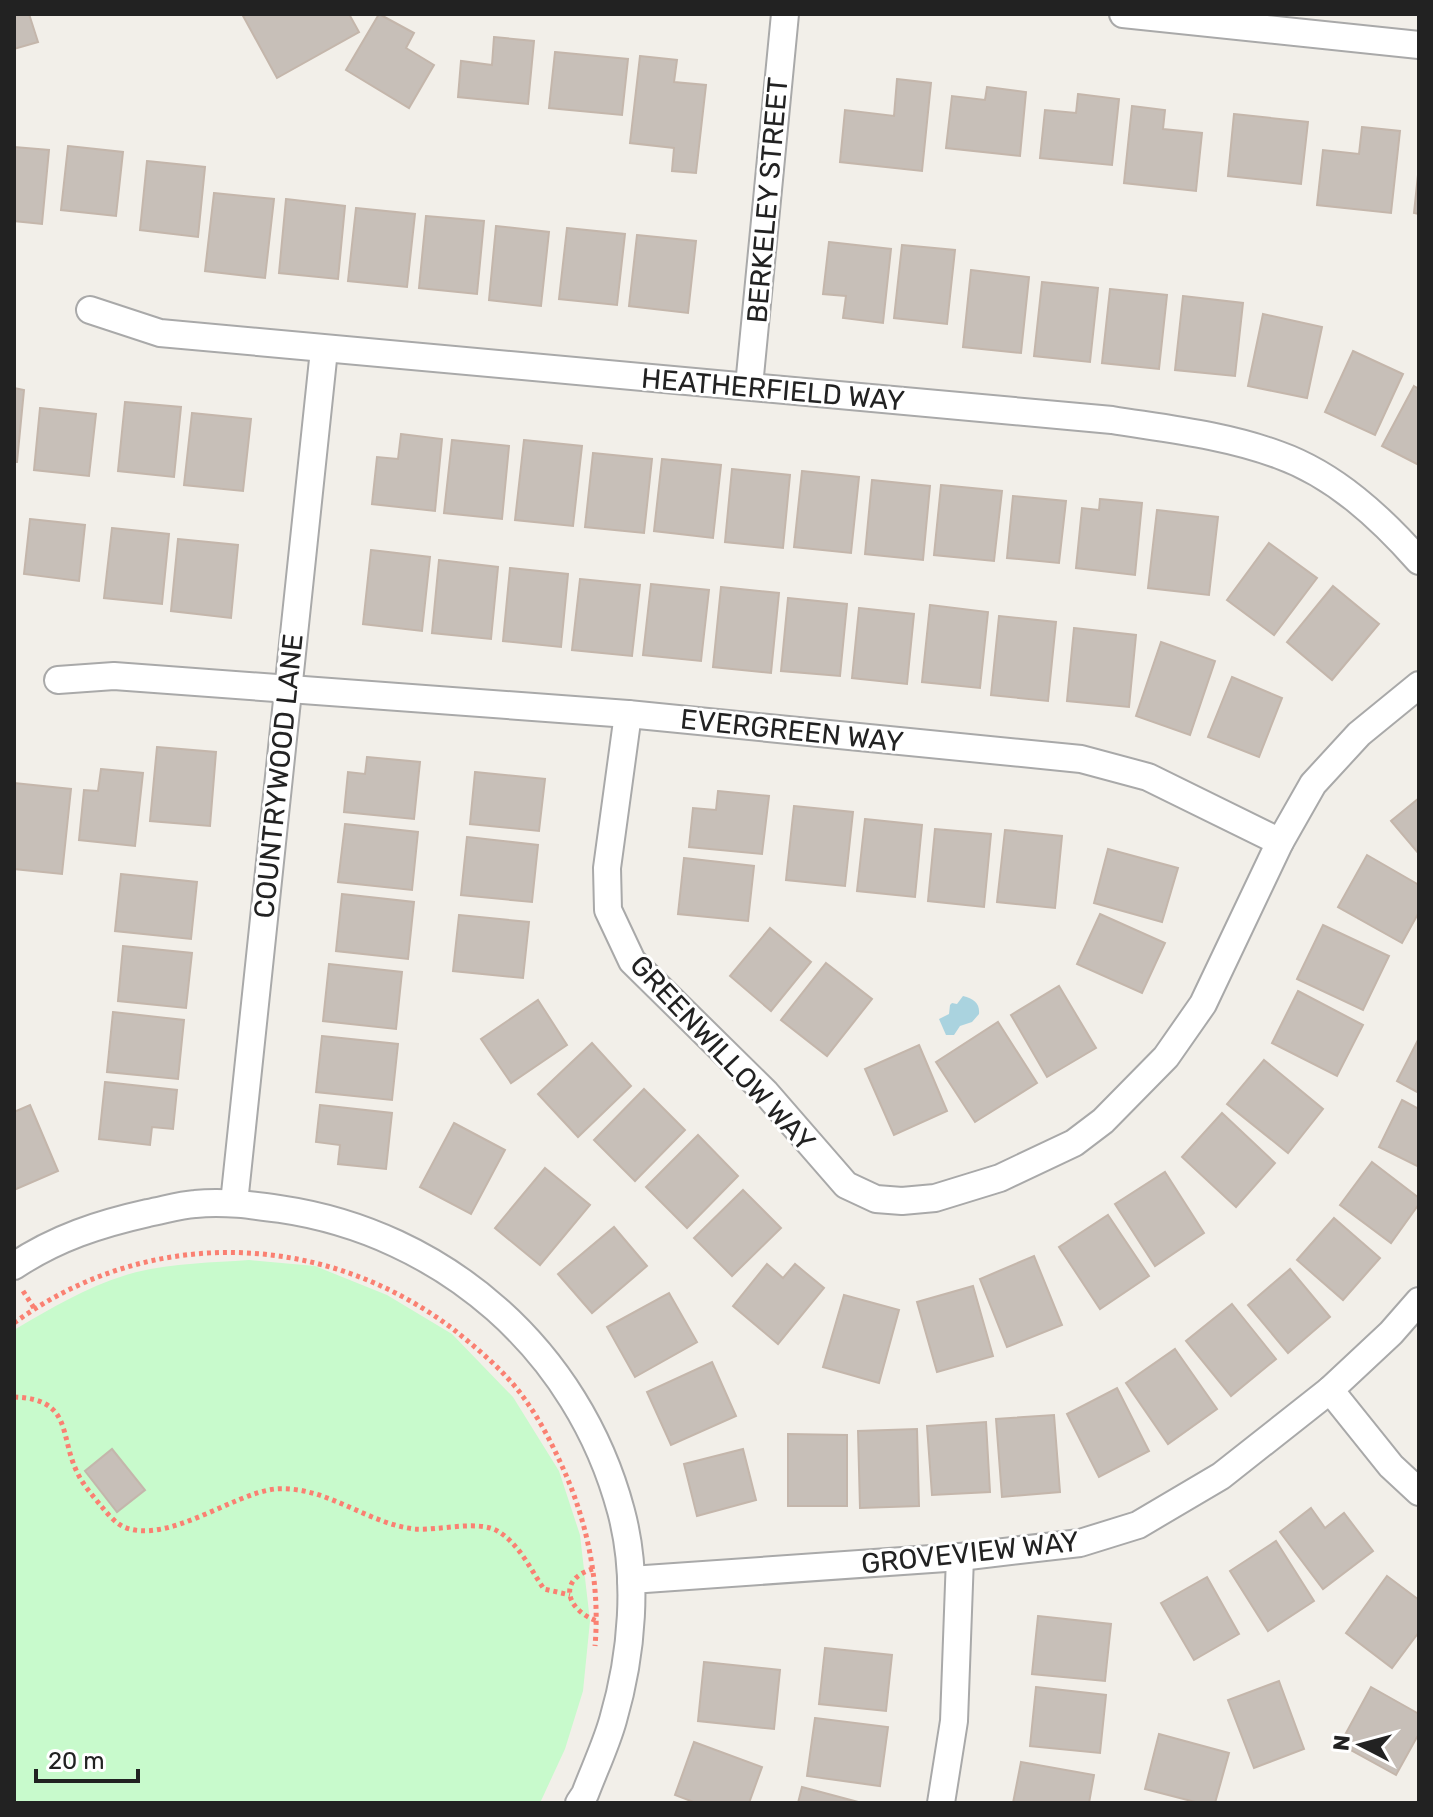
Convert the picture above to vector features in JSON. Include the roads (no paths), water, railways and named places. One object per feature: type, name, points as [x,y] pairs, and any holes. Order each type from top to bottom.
[{"type":"street","name":"BERKELEY STREET","points":[[749,386],[785,14]]},
{"type":"street","points":[[1123,14],[1239,20],[1419,45]]},
{"type":"street","name":"HEATHERFIELD WAY","points":[[90,310],[160,333],[1112,420],[1215,436],[1281,456],[1343,489],[1391,529],[1419,561]]},
{"type":"street","name":"COUNTRYWOOD LANE","points":[[234,1203],[324,350]]},
{"type":"street","name":"EVERGREEN WAY","points":[[58,680],[114,676],[628,714],[1081,759],[1148,777],[1280,842]]},
{"type":"street","name":"GREENWILLOW WAY","points":[[628,714],[607,868],[607,896],[608,910],[632,961],[766,1093],[846,1185],[876,1199],[902,1201],[935,1198],[1000,1178],[1074,1143],[1103,1121],[1166,1057],[1203,1004],[1280,842],[1313,784],[1359,734],[1419,685]]},
{"type":"street","points":[[14,1266],[42,1248],[102,1223],[194,1204],[234,1203],[320,1215],[395,1241],[467,1284],[499,1310],[553,1370],[593,1435],[621,1512],[631,1580],[629,1635],[613,1720],[579,1803]]},
{"type":"street","name":"GROVEVIEW WAY","points":[[631,1580],[960,1557],[1080,1543],[1138,1525],[1221,1476],[1330,1390],[1391,1333],[1419,1301]]},
{"type":"street","points":[[1330,1390],[1391,1466],[1419,1492]]},
{"type":"street","points":[[941,1803],[954,1721],[960,1557]]},
{"type":"water","points":[[963,996],[976,1002],[979,1014],[972,1022],[960,1026],[954,1035],[946,1035],[939,1019],[949,1014],[950,1005],[957,1004]]}]
